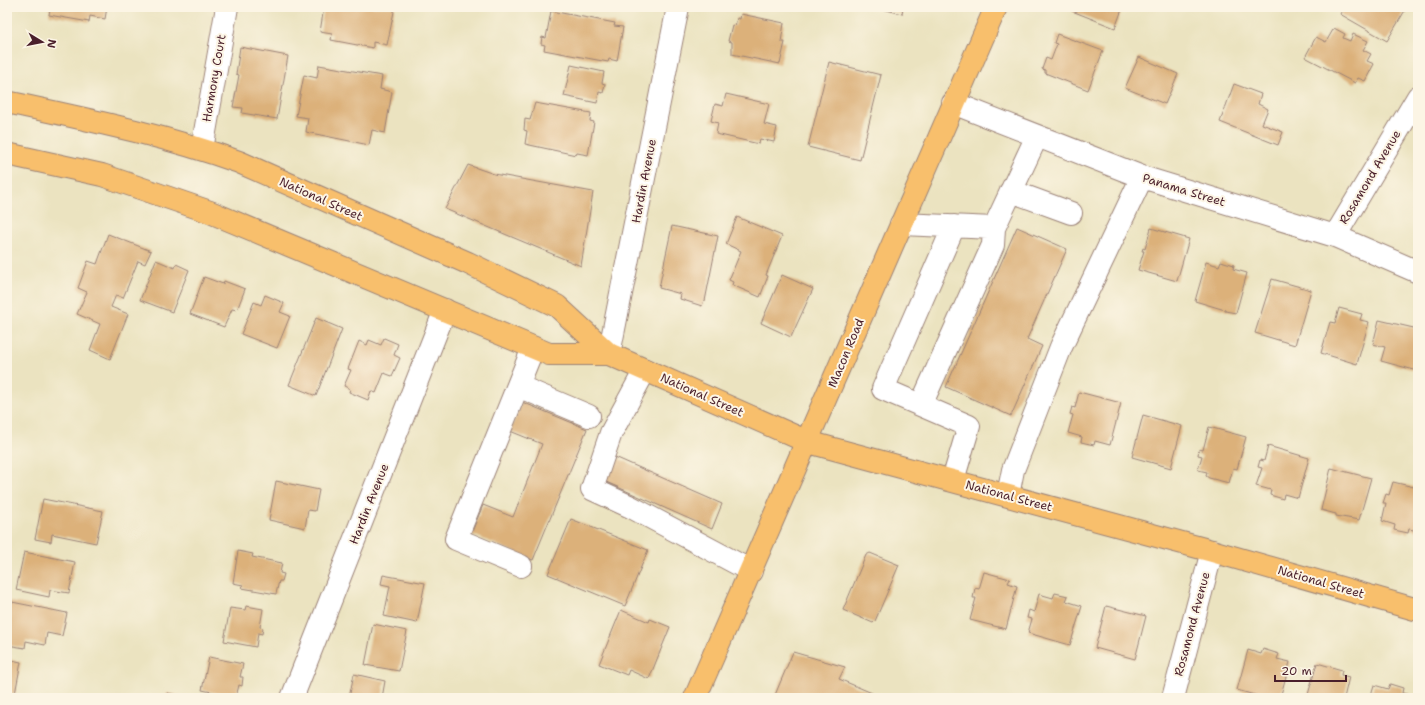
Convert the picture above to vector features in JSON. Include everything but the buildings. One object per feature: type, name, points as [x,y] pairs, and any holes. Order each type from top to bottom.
[{"type":"main road","name":"Macon Road","points":[[696,698],[808,442],[953,103],[996,7]]},
{"type":"main road","name":"National Street","points":[[7,102],[117,125],[202,149],[239,162],[468,263],[557,306],[609,354],[808,442],[1212,551],[1418,610]]},
{"type":"main road","name":"National Street","points":[[7,154],[102,175],[210,212],[548,354],[609,354]]},
{"type":"street","name":"Harmony Court","points":[[202,149],[227,7]]},
{"type":"street","name":"Hardin Avenue","points":[[609,354],[678,7]]},
{"type":"street","name":"Rosamond Avenue","points":[[1334,236],[1418,97]]},
{"type":"street","name":"Panama Street","points":[[953,103],[1142,177],[1334,236],[1418,272]]},
{"type":"street","points":[[921,405],[993,245],[994,228],[1037,136]]},
{"type":"street","points":[[1008,495],[1013,470],[1061,347],[1142,177]]},
{"type":"street","points":[[1011,191],[1071,213]]},
{"type":"street","points":[[901,224],[994,228]]},
{"type":"street","points":[[953,480],[969,426],[883,388],[954,226]]},
{"type":"street","name":"Hardin Avenue","points":[[292,698],[445,310]]},
{"type":"street","points":[[521,566],[456,539],[533,348]]},
{"type":"street","points":[[645,370],[611,433],[592,489],[631,507],[751,571]]},
{"type":"street","points":[[518,386],[589,416]]},
{"type":"street","name":"Rosamond Avenue","points":[[1173,698],[1212,551]]}]
